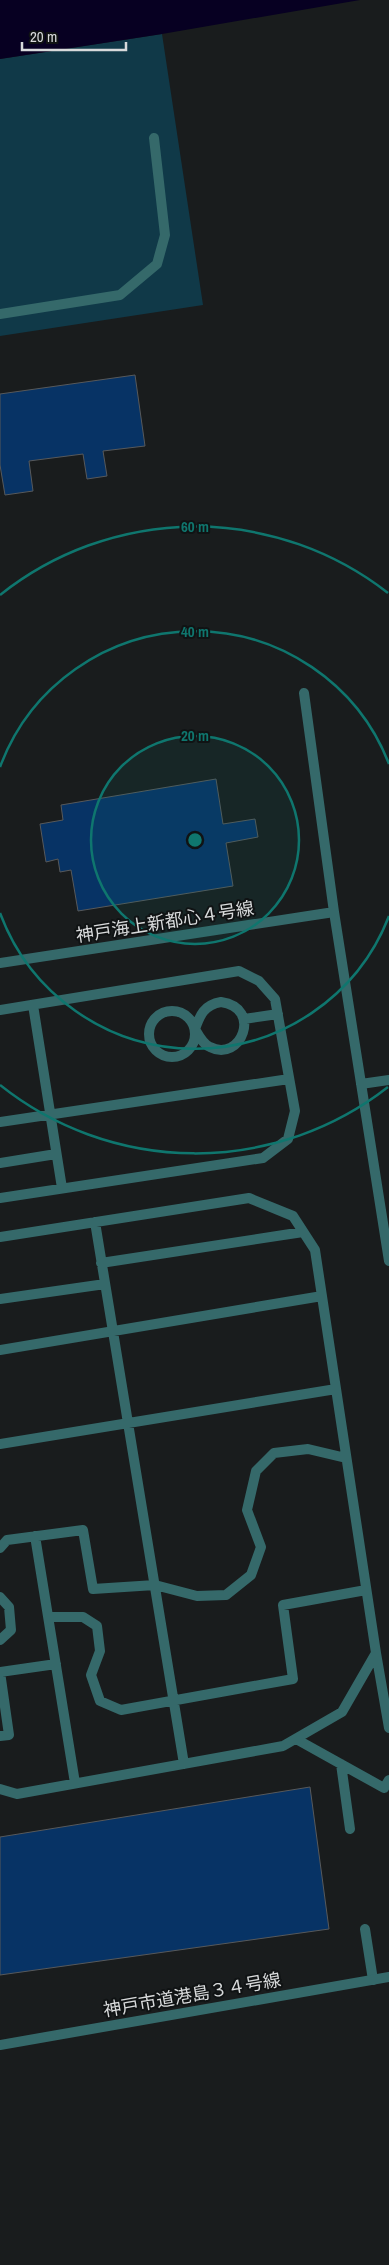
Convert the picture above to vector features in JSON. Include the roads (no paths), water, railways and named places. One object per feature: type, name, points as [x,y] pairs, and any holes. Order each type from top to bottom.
[{"type":"street","points":[[0,314],[120,295],[157,264],[165,235],[154,138]]},
{"type":"street","points":[[304,693],[334,912],[389,1261]]},
{"type":"street","name":"神戸海上新都心４号線","points":[[0,963],[334,912]]},
{"type":"street","points":[[0,1010],[240,972],[259,981],[275,999],[295,1111],[288,1139],[262,1158],[0,1198]]},
{"type":"street","points":[[195,1029],[188,1017],[176,1011],[168,1011],[161,1013],[152,1023],[150,1038],[158,1052],[173,1057],[181,1055],[192,1045],[195,1029],[201,1014],[213,1004],[228,1003],[241,1013],[244,1020],[243,1035],[233,1047],[226,1050],[210,1048],[204,1043],[195,1029]]},
{"type":"street","points":[[33,1005],[62,1188]]},
{"type":"street","points":[[244,1020],[278,1014]]},
{"type":"street","points":[[0,1122],[289,1079]]},
{"type":"street","points":[[361,1084],[389,1080]]},
{"type":"street","points":[[0,1163],[56,1154]]},
{"type":"street","points":[[0,1237],[249,1198],[293,1216],[315,1250],[366,1590],[389,1728]]},
{"type":"street","points":[[95,1222],[184,1764]]},
{"type":"street","points":[[102,1263],[304,1232]]},
{"type":"street","points":[[0,1299],[106,1284]]},
{"type":"street","points":[[0,1350],[322,1296]]},
{"type":"street","points":[[0,1444],[336,1389]]},
{"type":"street","points":[[0,1548],[7,1540],[83,1530],[93,1589],[155,1585],[197,1596],[226,1595],[250,1575],[261,1547],[247,1510],[256,1471],[274,1453],[308,1449],[346,1458]]},
{"type":"street","points":[[35,1536],[50,1617],[75,1783]]},
{"type":"street","points":[[50,1617],[83,1617],[97,1626],[100,1651],[91,1675],[100,1701],[120,1710],[174,1702],[293,1679],[283,1605],[366,1590]]},
{"type":"street","points":[[0,1597],[9,1607],[11,1630],[0,1640]]},
{"type":"street","points":[[0,1788],[17,1794],[283,1746],[342,1712],[376,1652]]},
{"type":"street","points":[[0,1736],[9,1735],[0,1672],[56,1664]]},
{"type":"street","points":[[296,1739],[384,1788],[389,1780]]},
{"type":"street","points":[[341,1764],[350,1829]]},
{"type":"street","points":[[365,1929],[373,1980]]},
{"type":"street","name":"神戸市道港島３４号線","points":[[0,2045],[389,1977]]}]
